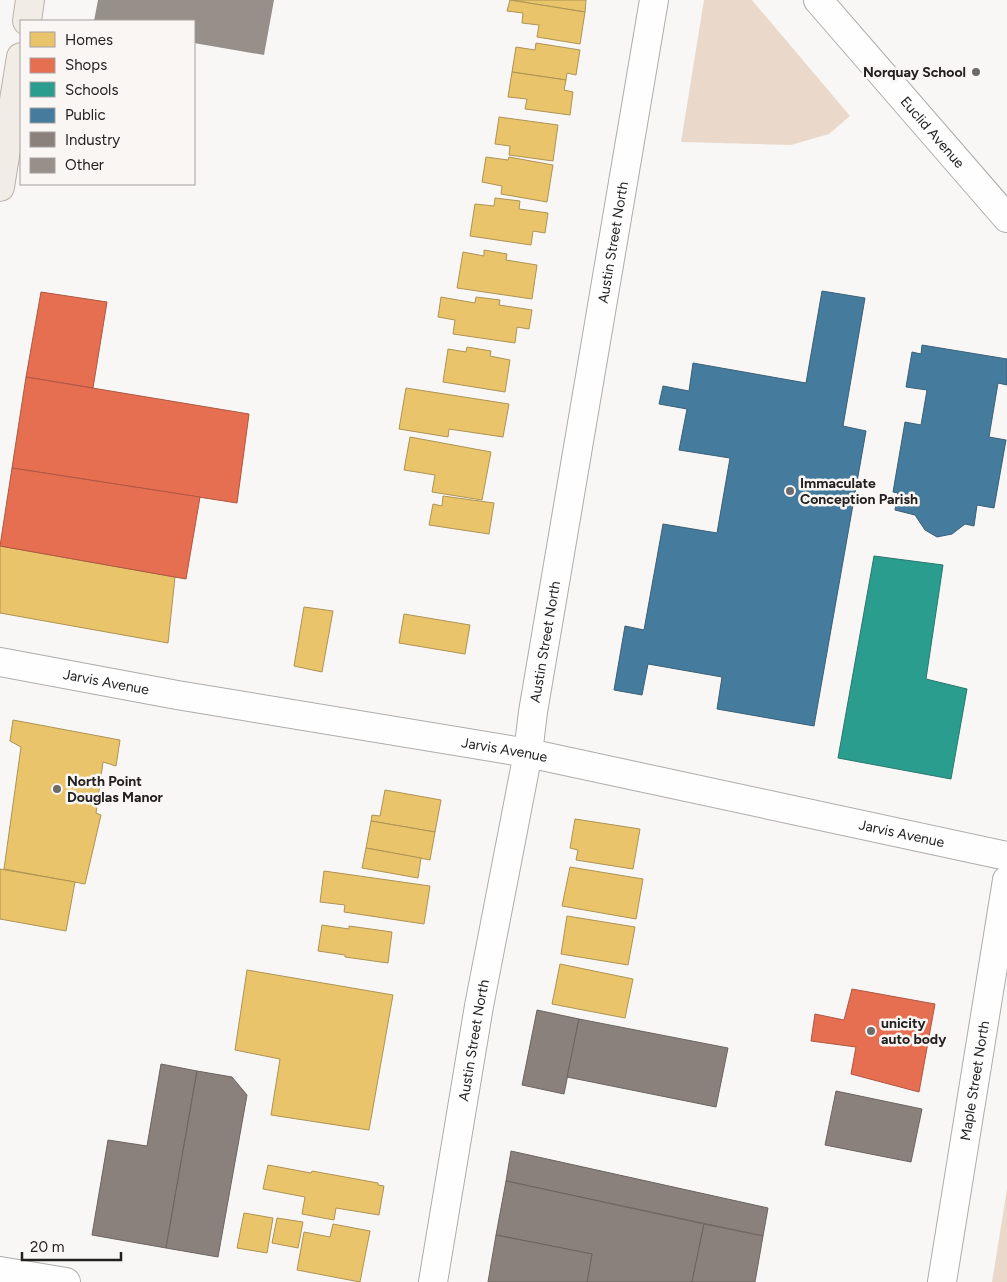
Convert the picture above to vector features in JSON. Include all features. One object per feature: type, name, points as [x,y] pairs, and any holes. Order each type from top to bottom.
[{"type":"main road","points":[[27,20],[30,0]]},
{"type":"main road","points":[[0,187],[6,121],[20,61]]},
{"type":"street","name":"Austin Street North","points":[[433,1282],[479,1006],[528,754],[654,0]]},
{"type":"street","name":"Euclid Avenue","points":[[818,0],[1007,218]]},
{"type":"street","name":"Jarvis Avenue","points":[[0,662],[177,696],[528,754],[1007,856]]},
{"type":"street","name":"Maple Street North","points":[[942,1282],[1007,880]]},
{"type":"street","points":[[0,1270],[66,1282]]},
{"type":"shaded area","points":[[704,0],[752,0],[850,116],[829,134],[791,145],[681,142]]},
{"type":"shaded area","points":[[1007,1189],[1007,1282],[992,1282]]},
{"type":"building: Homes","points":[[510,0],[586,0],[585,12]]},
{"type":"building: Homes","points":[[510,0],[585,12],[580,44],[537,37],[539,25],[522,23],[523,13],[507,11]]},
{"type":"building: Homes","points":[[536,43],[580,50],[576,75],[567,73],[566,80],[512,72],[516,47],[535,50]]},
{"type":"building: Homes","points":[[512,72],[566,80],[564,90],[573,92],[570,115],[525,109],[527,99],[508,97]]},
{"type":"building: Homes","points":[[499,117],[558,125],[553,161],[509,155],[510,146],[495,144]]},
{"type":"building: Homes","points":[[486,157],[508,160],[509,157],[553,165],[547,202],[501,194],[502,186],[482,182]]},
{"type":"building: Homes","points":[[495,198],[520,201],[519,209],[548,213],[545,233],[533,231],[531,245],[470,236],[475,204],[494,206]]},
{"type":"building: Homes","points":[[484,250],[507,254],[506,260],[537,265],[532,299],[457,288],[463,252],[484,256]]},
{"type":"building: Homes","points":[[441,297],[475,303],[476,297],[500,300],[499,305],[532,310],[529,329],[517,327],[515,343],[453,334],[455,320],[438,317]]},
{"type":"building: Homes","points":[[467,347],[491,351],[490,356],[510,360],[505,392],[443,382],[448,349],[466,352]]},
{"type":"building: Homes","points":[[406,388],[509,404],[503,437],[449,429],[448,437],[399,429]]},
{"type":"building: Homes","points":[[410,437],[491,452],[482,500],[432,492],[435,475],[404,470]]},
{"type":"building: Homes","points":[[443,496],[494,503],[489,534],[429,525],[433,504],[442,506]]},
{"type":"building: Homes","points":[[0,546],[175,577],[168,643],[0,613]]},
{"type":"building: Homes","points":[[304,607],[333,611],[322,672],[294,666]]},
{"type":"building: Homes","points":[[404,614],[470,625],[465,654],[399,643]]},
{"type":"building: Homes","name":"North Point Douglas Manor","points":[[13,720],[120,740],[116,766],[103,762],[96,813],[101,815],[85,884],[4,869],[21,747],[10,741]]},
{"type":"building: Homes","points":[[385,790],[441,800],[435,832],[371,821],[372,815],[380,816]]},
{"type":"building: Homes","points":[[575,819],[640,829],[633,869],[576,860],[578,850],[570,848]]},
{"type":"building: Homes","points":[[371,821],[435,832],[430,860],[366,848]]},
{"type":"building: Homes","points":[[366,848],[421,858],[418,878],[362,868]]},
{"type":"building: Homes","points":[[570,867],[643,879],[636,919],[562,906]]},
{"type":"building: Homes","points":[[0,869],[75,882],[66,931],[0,919]]},
{"type":"building: Homes","points":[[324,871],[430,886],[424,924],[344,912],[345,905],[320,902]]},
{"type":"building: Homes","points":[[567,916],[635,927],[628,965],[561,954]]},
{"type":"building: Homes","points":[[322,925],[349,929],[349,926],[392,932],[388,963],[318,951]]},
{"type":"building: Homes","points":[[560,964],[633,979],[625,1018],[552,1004]]},
{"type":"building: Homes","points":[[247,970],[393,995],[369,1130],[271,1115],[280,1059],[235,1050]]},
{"type":"building: Homes","points":[[268,1165],[378,1183],[378,1185],[384,1186],[379,1215],[336,1208],[334,1220],[302,1214],[305,1197],[263,1189]]},
{"type":"building: Homes","points":[[244,1213],[273,1218],[267,1253],[237,1248]]},
{"type":"building: Homes","points":[[277,1218],[303,1222],[298,1248],[272,1243]]},
{"type":"building: Homes","points":[[333,1224],[370,1231],[360,1282],[297,1270],[304,1232],[330,1237]]},
{"type":"building: Shops","points":[[41,292],[107,302],[93,388],[26,377]]},
{"type":"building: Shops","points":[[26,377],[249,414],[237,503],[12,468]]},
{"type":"building: Shops","points":[[12,468],[200,497],[186,579],[0,546]]},
{"type":"building: Shops","name":"unicity auto body","points":[[852,989],[935,1004],[919,1092],[851,1074],[856,1047],[811,1041],[815,1014],[844,1020]]},
{"type":"building: Schools","points":[[874,556],[943,565],[926,679],[967,689],[951,779],[838,758]]},
{"type":"building: Public","name":"Immaculate Conception Parish","points":[[822,291],[865,298],[843,426],[866,431],[814,726],[717,709],[722,677],[648,664],[642,695],[614,690],[625,626],[644,630],[663,524],[717,533],[730,458],[679,450],[687,409],[659,404],[663,386],[689,391],[693,363],[806,383]]},
{"type":"building: Public","points":[[922,345],[1007,359],[1007,385],[998,383],[989,437],[1006,440],[994,508],[977,505],[974,526],[965,524],[952,534],[937,537],[925,530],[915,515],[895,510],[898,493],[893,492],[905,422],[921,425],[927,390],[906,387],[912,352],[921,354]]},
{"type":"building: Industry","points":[[537,1010],[579,1019],[564,1094],[522,1085]]},
{"type":"building: Industry","points":[[579,1019],[728,1048],[716,1107],[567,1077]]},
{"type":"building: Industry","points":[[161,1064],[197,1071],[166,1248],[92,1235],[108,1140],[147,1146]]},
{"type":"building: Industry","points":[[197,1071],[232,1077],[247,1095],[218,1257],[166,1248]]},
{"type":"building: Industry","points":[[836,1091],[922,1109],[911,1162],[825,1145]]},
{"type":"building: Industry","points":[[511,1151],[768,1208],[763,1236],[506,1181]]},
{"type":"building: Industry","points":[[506,1181],[704,1224],[692,1282],[587,1282],[592,1254],[496,1235]]},
{"type":"building: Industry","points":[[704,1224],[763,1236],[755,1282],[692,1282]]},
{"type":"building: Industry","points":[[496,1235],[592,1254],[587,1282],[488,1282]]},
{"type":"building: Other","points":[[98,0],[274,0],[264,55],[195,43],[195,20],[94,20]]},
{"type":"place","name":"Norquay School","points":[[976,72]]},
{"type":"place","name":"Immaculate Conception Parish","points":[[790,491]]},
{"type":"place","name":"North Point Douglas Manor","points":[[57,789]]},
{"type":"place","name":"unicity auto body","points":[[871,1031]]}]
